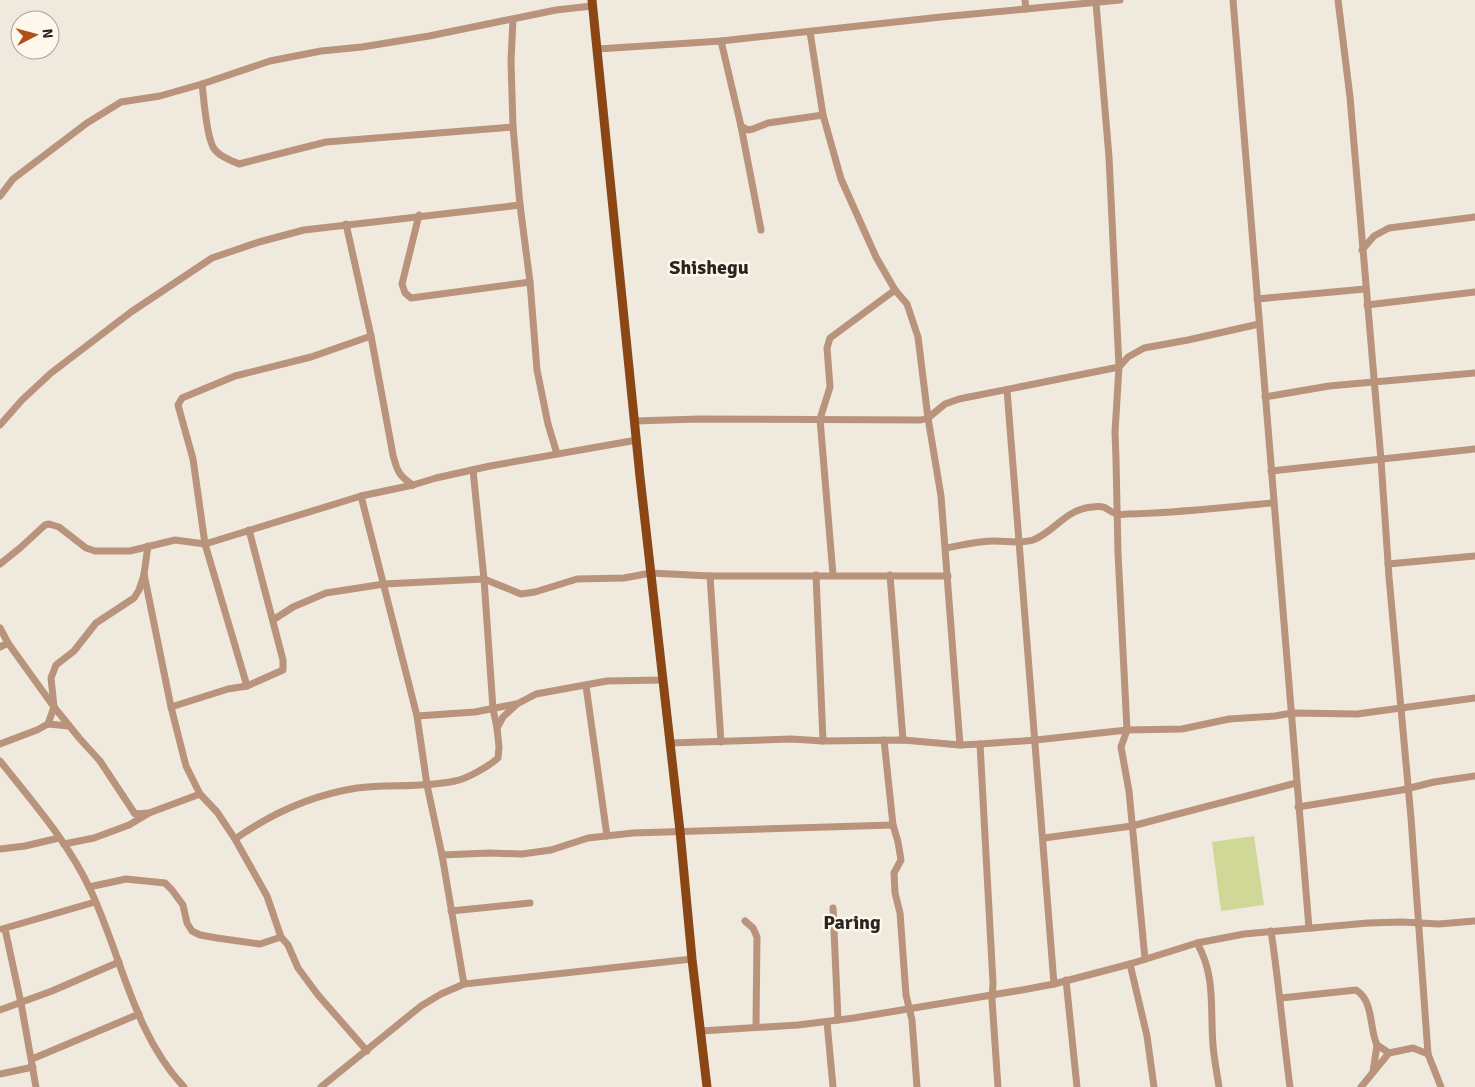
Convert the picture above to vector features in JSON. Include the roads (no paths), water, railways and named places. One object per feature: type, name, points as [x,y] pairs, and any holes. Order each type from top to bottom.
[{"type":"main road","points":[[592,3],[706,1087]]},
{"type":"street","points":[[1025,0],[1026,9]]},
{"type":"street","points":[[598,49],[721,41],[1120,0]]},
{"type":"street","points":[[1233,0],[1309,928]]},
{"type":"street","points":[[1338,0],[1350,97],[1381,460],[1388,564],[1409,788],[1428,1054],[1441,1087]]},
{"type":"street","points":[[0,196],[12,179],[87,123],[121,102],[160,96],[270,62],[320,51],[362,47],[429,36],[592,3]]},
{"type":"street","points":[[1096,3],[1109,157],[1119,367],[1115,432],[1117,514],[1128,730],[1121,747],[1129,791],[1145,959]]},
{"type":"street","points":[[512,18],[513,127],[520,205],[530,282],[537,370],[548,424],[557,454]]},
{"type":"street","points":[[810,32],[823,115],[841,179],[876,257],[907,304],[918,338],[928,418],[942,496],[960,745]]},
{"type":"street","points":[[721,41],[741,126],[761,230]]},
{"type":"street","points":[[202,84],[206,119],[213,147],[225,158],[239,164],[326,142],[513,127]]},
{"type":"street","points":[[741,126],[748,130],[768,123],[823,115]]},
{"type":"street","points":[[0,425],[22,400],[51,374],[131,312],[212,258],[259,242],[304,230],[520,205]]},
{"type":"street","points":[[419,216],[402,284],[405,293],[411,298],[530,282]]},
{"type":"street","points":[[1362,250],[1374,236],[1389,228],[1475,217]]},
{"type":"street","points":[[346,224],[372,336],[393,455],[402,478],[413,485]]},
{"type":"street","points":[[1257,299],[1365,288]]},
{"type":"street","points":[[833,575],[820,419],[830,387],[827,348],[830,338],[896,290]]},
{"type":"street","points":[[1367,305],[1475,292]]},
{"type":"street","points":[[635,421],[699,419],[921,420],[928,418],[945,404],[959,399],[1119,367],[1128,357],[1144,348],[1259,324]]},
{"type":"street","points":[[247,686],[205,544],[193,459],[178,405],[182,398],[235,376],[311,357],[372,336]]},
{"type":"street","points":[[1265,397],[1328,386],[1475,373]]},
{"type":"street","points":[[1007,390],[1044,838],[1054,984]]},
{"type":"street","points":[[0,564],[45,525],[49,524],[59,527],[86,548],[95,551],[130,551],[175,540],[205,544],[361,496],[490,466],[637,440]]},
{"type":"street","points":[[1271,471],[1475,449]]},
{"type":"street","points":[[235,839],[258,823],[286,809],[323,795],[358,788],[427,785],[457,781],[498,758],[499,747],[493,709],[484,579],[473,470]]},
{"type":"street","points":[[361,496],[417,716],[427,785],[442,855],[464,984]]},
{"type":"street","points":[[946,548],[996,541],[1020,543],[1032,540],[1043,535],[1063,518],[1076,511],[1090,507],[1104,506],[1117,514],[1152,514],[1273,503]]},
{"type":"street","points":[[171,707],[247,686],[283,670],[283,660],[249,530]]},
{"type":"street","points":[[48,724],[54,707],[51,678],[56,665],[74,651],[100,619],[134,598],[139,590],[144,574],[148,546]]},
{"type":"street","points":[[1388,564],[1475,556]]},
{"type":"street","points":[[273,620],[293,607],[326,593],[384,584],[484,579],[521,594],[535,592],[577,579],[624,578],[651,573],[710,576],[948,576]]},
{"type":"street","points":[[144,574],[171,707],[186,766],[200,794],[217,812],[268,896],[281,937],[288,945],[298,968],[306,980],[367,1051]]},
{"type":"street","points":[[816,575],[823,741]]},
{"type":"street","points":[[710,576],[721,742]]},
{"type":"street","points":[[890,576],[903,740]]},
{"type":"street","points":[[0,628],[8,643],[54,707],[100,762],[135,814]]},
{"type":"street","points":[[0,647],[8,643]]},
{"type":"street","points":[[417,716],[493,709],[517,704],[536,694],[607,681],[662,680]]},
{"type":"street","points":[[586,686],[607,836]]},
{"type":"street","points":[[670,743],[790,739],[823,741],[903,740],[960,745],[980,744],[1128,730],[1182,729],[1229,719],[1292,713],[1357,714],[1475,698]]},
{"type":"street","points":[[497,728],[503,718],[517,704]]},
{"type":"street","points":[[0,744],[48,724],[69,726]]},
{"type":"street","points":[[884,740],[893,825],[901,860],[894,873],[895,894],[900,913],[906,995],[912,1020],[917,1087]]},
{"type":"street","points":[[980,744],[998,1087]]},
{"type":"street","points":[[0,761],[62,841],[89,887],[139,1014],[153,1044],[175,1078],[184,1087]]},
{"type":"street","points":[[1298,808],[1475,776]]},
{"type":"street","points":[[1044,838],[1132,826],[1296,783]]},
{"type":"street","points":[[0,849],[94,838],[129,825],[148,813],[200,794]]},
{"type":"street","points":[[135,814],[148,813]]},
{"type":"street","points":[[129,825],[135,814]]},
{"type":"street","points":[[442,855],[522,854],[551,850],[588,838],[634,833],[893,825]]},
{"type":"street","points":[[89,887],[126,879],[165,884],[183,905],[187,923],[192,931],[208,936],[260,944],[281,937]]},
{"type":"street","points":[[36,1087],[21,1003],[2,929],[95,902]]},
{"type":"street","points":[[451,911],[530,903]]},
{"type":"street","points":[[833,908],[838,1020]]},
{"type":"street","points":[[701,1031],[827,1022],[1054,984],[1130,964],[1197,943],[1244,934],[1388,922],[1475,921]]},
{"type":"street","points":[[745,922],[753,928],[757,938],[756,1027]]},
{"type":"street","points":[[1271,931],[1281,998],[1282,1027],[1290,1087]]},
{"type":"street","points":[[1197,943],[1205,956],[1210,976],[1213,1048],[1220,1087]]},
{"type":"street","points":[[321,1087],[422,1006],[441,994],[464,984],[692,959]]},
{"type":"street","points":[[0,1010],[119,962]]},
{"type":"street","points":[[1130,964],[1147,1036],[1154,1087]]},
{"type":"street","points":[[1066,980],[1077,1087]]},
{"type":"street","points":[[1281,998],[1356,990],[1360,993],[1366,1001],[1377,1045],[1373,1074]]},
{"type":"street","points":[[0,1074],[33,1063],[139,1014]]},
{"type":"street","points":[[827,1022],[833,1087]]},
{"type":"street","points":[[1377,1045],[1389,1054]]},
{"type":"street","points":[[1361,1087],[1389,1054],[1413,1048],[1428,1054]]},
{"type":"district","name":"Shishegu","points":[[709,267]]},
{"type":"district","name":"Paring","points":[[852,922]]}]
